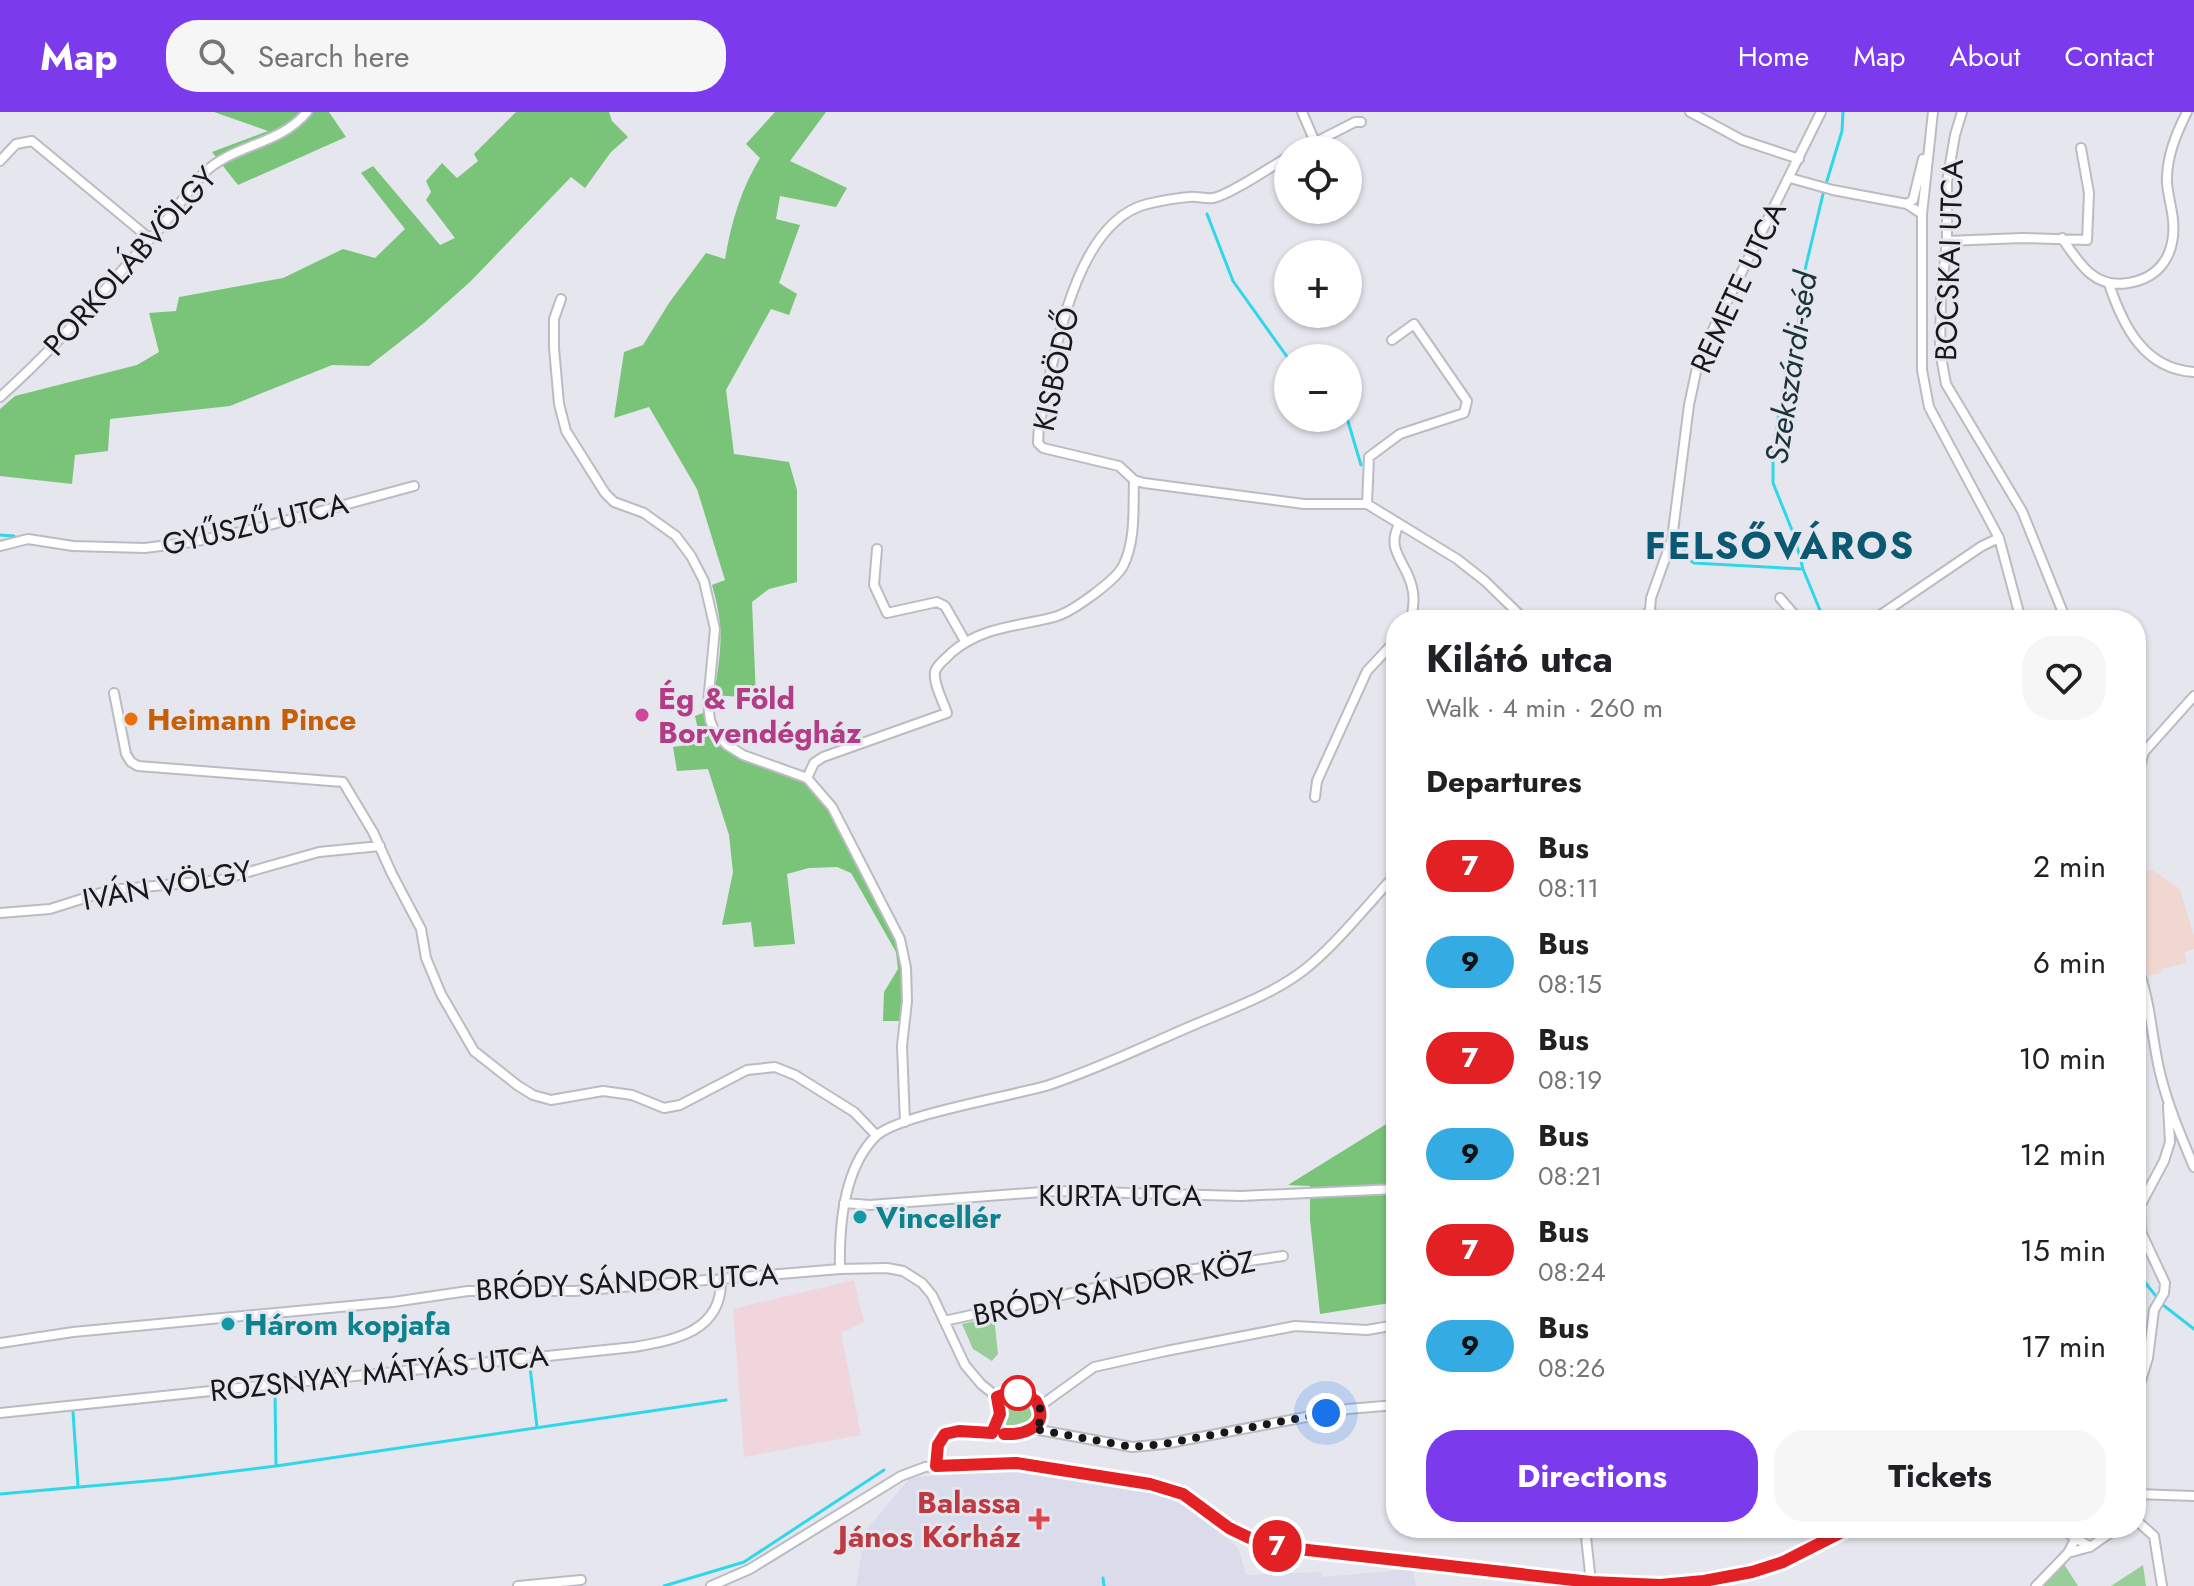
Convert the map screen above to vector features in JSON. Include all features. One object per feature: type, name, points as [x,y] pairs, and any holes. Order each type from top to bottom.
[{"type":"street","name":"PORKOLÁBVÖLGY","points":[[0,397],[70,329],[203,175],[221,159],[277,136],[307,112]]},
{"type":"street","points":[[1302,112],[1312,136]]},
{"type":"street","points":[[1690,112],[1742,140],[1799,159]]},
{"type":"street","name":"REMETE UTCA","points":[[1650,610],[1651,598],[1672,539],[1689,405],[1699,358],[1821,112]]},
{"type":"street","points":[[1933,112],[1922,214],[1921,357],[1929,407],[1999,538],[2018,610]]},
{"type":"street","name":"BOCSKAI UTCA","points":[[1962,112],[1947,182],[1947,241],[1941,297],[1940,351],[1946,384],[2022,511],[2062,610]]},
{"type":"street","points":[[2062,238],[2094,279],[2109,284],[2145,280],[2156,274],[2166,259],[2174,224],[2167,184],[2170,156],[2187,112]]},
{"type":"street","points":[[1327,136],[1361,122]]},
{"type":"street","points":[[0,161],[16,144],[32,141],[149,238]]},
{"type":"street","points":[[1947,241],[2087,240],[2089,193],[2081,148]]},
{"type":"street","points":[[1907,204],[1913,200],[1920,165],[1927,152]]},
{"type":"street","name":"KISBÖDŐ","points":[[1274,165],[1215,198],[1190,197],[1133,209],[1110,227],[1091,249],[1067,310],[1039,425],[1038,443],[1043,448],[1119,466],[1134,480],[1304,504],[1367,504]]},
{"type":"street","points":[[1790,178],[1907,204],[1922,214]]},
{"type":"street","points":[[2109,284],[2125,326],[2152,359],[2173,369],[2194,372]]},
{"type":"street","points":[[561,299],[554,319],[554,348],[559,404],[566,431],[605,493],[614,502],[644,513],[676,536],[704,581],[715,629],[708,703],[715,733],[743,755],[807,778],[832,807],[900,939],[906,968],[907,1001],[902,1046],[905,1122]]},
{"type":"street","points":[[1392,340],[1414,324],[1467,401],[1464,413],[1400,434],[1369,457],[1367,504],[1457,559],[1515,610]]},
{"type":"street","points":[[807,778],[814,763],[823,757],[947,713],[934,675],[937,667],[965,641],[994,629],[1056,617],[1100,588],[1123,566],[1132,529],[1134,480]]},
{"type":"street","name":"GYŰSZŰ UTCA","points":[[0,546],[28,539],[73,546],[144,548],[192,542],[255,529],[414,486]]},
{"type":"street","points":[[1399,525],[1393,540],[1399,561],[1413,588],[1412,610]]},
{"type":"street","points":[[1888,610],[1982,546],[1999,538]]},
{"type":"street","points":[[877,549],[874,585],[887,613],[937,602],[945,606],[965,641]]},
{"type":"street","points":[[1780,598],[1790,610]]},
{"type":"street","points":[[1315,797],[1317,781],[1367,671],[1386,651]]},
{"type":"street","points":[[114,693],[126,754],[138,766],[343,782],[380,846],[421,929],[426,958],[441,994],[474,1051],[533,1095],[551,1100],[603,1091],[617,1092],[664,1108],[680,1105],[747,1070],[775,1067],[854,1112],[876,1135]]},
{"type":"street","points":[[2146,750],[2194,696]]},
{"type":"street","name":"IVÁN VÖLGY","points":[[0,913],[50,909],[110,890],[220,880],[319,852],[380,846]]},
{"type":"street","points":[[840,1269],[839,1227],[844,1203],[853,1175],[876,1135],[905,1122],[1047,1085],[1099,1066],[1273,990],[1305,969],[1386,884]]},
{"type":"street","points":[[2146,990],[2168,1106],[2194,1167]]},
{"type":"street","points":[[2146,1195],[2164,1161],[2170,1142],[2168,1106]]},
{"type":"street","name":"KURTA UTCA","points":[[844,1203],[870,1205],[1055,1191],[1241,1196],[1386,1189]]},
{"type":"street","points":[[2146,1242],[2163,1275],[2164,1293],[2154,1310],[2146,1364]]},
{"type":"street","name":"BRÓDY SÁNDOR KÖZ","points":[[944,1321],[1154,1275],[1283,1256]]},
{"type":"street","name":"BRÓDY SÁNDOR UTCA","points":[[0,1343],[73,1332],[393,1302],[468,1291],[574,1291],[840,1269],[887,1268],[903,1271],[922,1283],[932,1295],[965,1365],[997,1397]]},
{"type":"street","name":"ROZSNYAY MÁTYÁS UTCA","points":[[0,1413],[670,1341],[689,1333],[711,1317],[721,1290],[721,1278]]},
{"type":"street","points":[[1040,1406],[1094,1367],[1295,1326],[1367,1330],[1386,1327]]},
{"type":"street","points":[[992,1433],[1000,1414],[997,1397],[1007,1393],[1031,1397],[1040,1406],[1040,1422],[1034,1429]]},
{"type":"street","points":[[936,1466],[938,1445],[945,1434],[959,1431],[1019,1434],[1034,1429],[1132,1447],[1164,1444],[1348,1409],[1386,1406]]},
{"type":"street","points":[[711,1586],[794,1544],[901,1476],[936,1466],[1016,1463],[1150,1484],[1183,1494],[1229,1528],[1254,1540],[1281,1547],[1591,1582],[1660,1585],[1731,1576],[1783,1562],[1830,1538]]},
{"type":"street","points":[[2146,1495],[2194,1496]]},
{"type":"street","points":[[2146,1529],[2154,1536],[2162,1586]]},
{"type":"street","points":[[1586,1538],[1591,1582]]},
{"type":"street","points":[[2036,1586],[2068,1553],[2076,1538]]},
{"type":"street","points":[[2083,1538],[2090,1547]]},
{"type":"street","points":[[2068,1553],[2090,1547],[2103,1538]]},
{"type":"street","points":[[1536,1575],[1539,1586]]},
{"type":"street","points":[[518,1586],[581,1580]]},
{"type":"shaded area","points":[[2152,870],[2180,889],[2194,936],[2194,949],[2184,952],[2187,963],[2146,976],[2146,872]]},
{"type":"shaded area","points":[[854,1280],[864,1322],[841,1333],[861,1435],[744,1457],[733,1309]]},
{"type":"shaded area","name":"Balassa János Kórház","points":[[1002,1469],[1163,1495],[1187,1508],[1238,1547],[1246,1575],[1321,1572],[1322,1577],[1413,1569],[1416,1586],[856,1586],[865,1531],[910,1478]]},
{"type":"green space","points":[[214,112],[329,112],[346,137],[238,185],[212,152],[268,131]]},
{"type":"green space","points":[[516,112],[609,112],[612,121],[628,137],[611,152],[585,188],[571,177],[471,281],[369,366],[332,365],[230,406],[110,419],[108,451],[75,455],[72,484],[0,476],[0,409],[15,396],[137,365],[159,352],[149,313],[176,311],[179,297],[283,278],[343,249],[375,258],[405,229],[361,173],[373,166],[440,245],[455,238],[426,200],[431,192],[426,181],[442,163],[457,178],[478,161],[474,154]]},
{"type":"green space","points":[[775,112],[826,112],[790,161],[847,188],[836,207],[780,196],[776,219],[800,225],[779,283],[797,294],[789,315],[771,309],[726,390],[734,454],[789,462],[797,490],[797,582],[769,589],[752,602],[756,698],[714,695],[720,640],[719,615],[712,585],[725,580],[697,489],[649,407],[614,418],[624,352],[643,345],[706,253],[725,259],[738,207],[760,158],[746,144]]},
{"type":"green space","points":[[708,711],[710,720],[727,745],[807,778],[832,807],[900,939],[905,1021],[883,1021],[884,992],[898,969],[896,952],[851,873],[837,867],[809,868],[787,874],[795,944],[754,947],[751,922],[722,925],[733,872],[729,835],[708,769],[677,771],[673,747],[701,743],[695,716]]},
{"type":"green space","points":[[1386,1124],[1386,1304],[1320,1314],[1310,1220],[1310,1186],[1288,1185]]},
{"type":"green space","points":[[994,1317],[998,1354],[992,1361],[973,1349],[962,1324]]},
{"type":"green space","points":[[1022,1397],[1033,1406],[1034,1420],[1026,1427],[1010,1429],[1004,1422],[1006,1408],[1011,1399]]},
{"type":"green space","points":[[2064,1564],[2078,1586],[2041,1586]]},
{"type":"green space","points":[[2143,1565],[2146,1586],[2111,1586]]},
{"type":"waterway","name":"Szekszárdi-séd","points":[[1820,610],[1773,483],[1773,449],[1786,373],[1797,336],[1804,274],[1842,131],[1843,112]]},
{"type":"waterway","points":[[1207,214],[1233,281],[1278,344]]},
{"type":"waterway","points":[[1351,432],[1361,465]]},
{"type":"waterway","points":[[0,535],[14,536]]},
{"type":"waterway","points":[[1682,540],[1685,557],[1694,563],[1802,569]]},
{"type":"waterway","name":"Szekszárdi-séd","points":[[2146,1284],[2163,1305],[2194,1329]]},
{"type":"waterway","points":[[530,1367],[537,1427]]},
{"type":"waterway","points":[[275,1393],[276,1465]]},
{"type":"waterway","points":[[0,1494],[276,1466],[726,1400]]},
{"type":"waterway","points":[[73,1412],[78,1486]]},
{"type":"waterway","points":[[664,1586],[744,1562],[884,1470]]},
{"type":"waterway","points":[[1103,1578],[1104,1586]]},
{"type":"bus line","name":"7","points":[[1004,1434],[1019,1434],[1034,1429],[1040,1422],[1041,1413],[1036,1401],[1020,1393],[997,1397],[1000,1414],[992,1433],[959,1431],[945,1434],[936,1451],[936,1466],[1016,1463],[1150,1484],[1183,1494],[1229,1528],[1254,1540],[1281,1547],[1591,1582],[1660,1585],[1752,1572],[1783,1562],[1830,1538]]},
{"type":"place","name":"Ég & Föld Borvendégház","points":[[642,715]]},
{"type":"place","name":"Heimann Pince","points":[[131,719]]},
{"type":"place","name":"Vincellér","points":[[860,1217]]},
{"type":"place","name":"Három kopjafa","points":[[228,1324]]},
{"type":"place","name":"Balassa János Kórház","points":[[1039,1519]]},
{"type":"district","name":"FELSŐVÁROS","points":[[1780,545]]},
{"type":"route","points":[[1018,1393],[1031,1397],[1040,1406],[1040,1422],[1034,1429],[1132,1447],[1164,1444],[1326,1413]]}]
